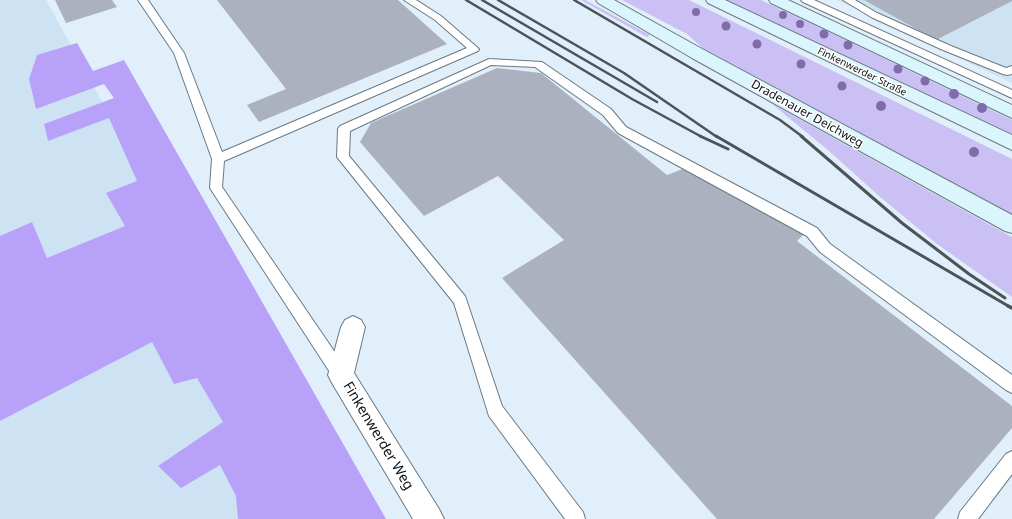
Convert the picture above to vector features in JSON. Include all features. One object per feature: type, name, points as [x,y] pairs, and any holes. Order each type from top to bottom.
[{"type":"main road","name":"Dradenauer Deichweg","points":[[603,0],[698,54],[1012,225]]},
{"type":"main road","name":"Finkenwerder Straße","points":[[713,0],[1012,143]]},
{"type":"main road","points":[[776,0],[1012,112]]},
{"type":"street","name":"Finkenwerder Weg","points":[[353,328],[341,375],[429,519]]},
{"type":"lane","points":[[143,0],[179,53],[218,159],[216,188],[341,375]]},
{"type":"lane","points":[[218,159],[474,49],[438,18],[409,0]]},
{"type":"lane","points":[[806,0],[1012,94]]},
{"type":"lane","points":[[848,0],[874,15],[947,48],[1007,72],[1012,69]]},
{"type":"lane","points":[[576,519],[494,410],[460,300],[343,157],[344,129],[489,62],[538,64],[607,112],[622,130],[812,232],[825,248],[1012,385]]},
{"type":"lane","points":[[966,519],[1012,460]]},
{"type":"shaded area","points":[[0,0],[46,0],[215,306],[327,519],[0,519]]},
{"type":"shaded area","points":[[581,0],[585,0],[650,35],[647,37]]},
{"type":"shaded area","points":[[622,0],[689,0],[1012,159],[1012,218],[707,52],[687,34]]},
{"type":"shaded area","points":[[725,0],[761,0],[791,14],[1012,120],[1012,137]]},
{"type":"shaded area","points":[[837,0],[1012,0],[1012,83],[883,22]]},
{"type":"shaded area","points":[[77,43],[93,71],[124,60],[386,519],[238,519],[236,496],[220,465],[181,488],[158,466],[223,422],[197,378],[174,384],[152,342],[0,421],[0,236],[32,222],[47,258],[125,226],[106,193],[137,181],[109,118],[48,141],[44,124],[114,98],[104,84],[36,109],[29,79],[37,55]]},
{"type":"shaded area","points":[[772,104],[1012,237],[1012,297],[937,244]]},
{"type":"building","points":[[55,0],[112,0],[117,7],[66,23]]},
{"type":"building","points":[[217,0],[398,0],[447,44],[259,122],[247,105],[286,89]]},
{"type":"building","points":[[864,0],[1012,0],[1012,1],[936,40]]},
{"type":"building","points":[[497,68],[541,73],[667,175],[688,167],[805,233],[797,241],[1012,406],[1012,428],[934,519],[717,519],[502,278],[564,240],[498,176],[424,216],[360,142],[371,123]]},
{"type":"railway","points":[[466,0],[632,99],[701,137]]},
{"type":"railway","points":[[482,0],[657,102]]},
{"type":"railway","points":[[498,0],[624,73],[717,137]]},
{"type":"railway","points":[[574,0],[780,120],[803,137]]},
{"type":"railway","points":[[716,136],[1010,307]]},
{"type":"railway","points":[[801,136],[902,223],[969,274],[1005,298]]},
{"type":"railway","points":[[701,137],[728,149]]}]
